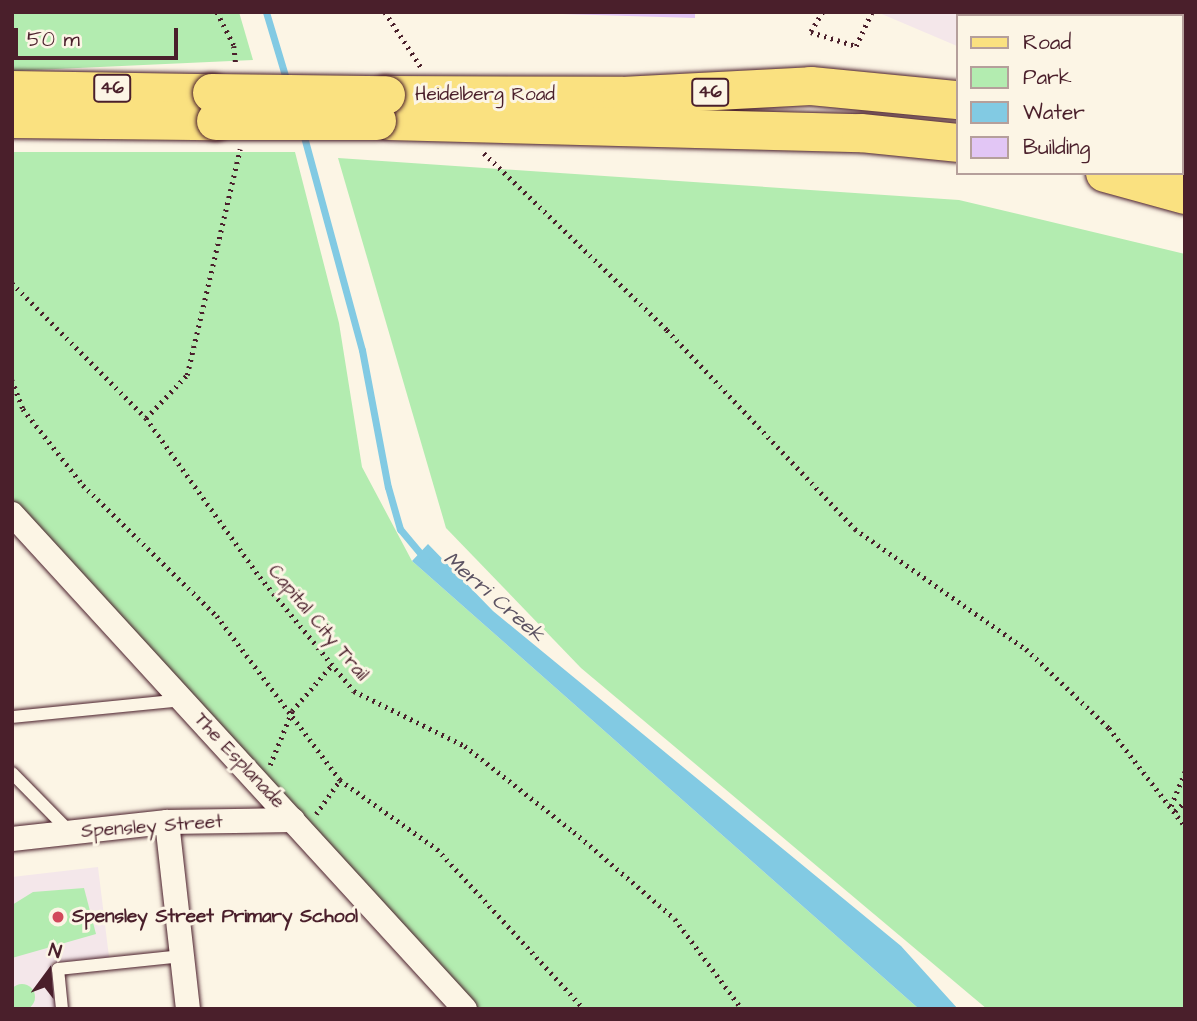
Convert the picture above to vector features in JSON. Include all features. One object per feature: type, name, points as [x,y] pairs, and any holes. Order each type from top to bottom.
[{"type":"main road","name":"Heidelberg Road","points":[[12,118],[226,108],[387,108],[811,86],[956,100]]},
{"type":"main road","name":"Heidelberg Road","points":[[12,90],[226,108]]},
{"type":"main road","name":"Heidelberg Road","points":[[387,108],[861,133],[956,143]]},
{"type":"main road","points":[[1112,175],[1185,195]]},
{"type":"street","name":"The Esplanade","points":[[12,514],[262,787],[304,817],[465,1009]]},
{"type":"street","name":"Spensley Street","points":[[12,839],[167,822],[304,817]]},
{"type":"street","points":[[167,822],[188,1009]]},
{"type":"lane","points":[[12,717],[182,700]]},
{"type":"lane","points":[[12,773],[70,832]]},
{"type":"lane","points":[[62,1009],[58,969],[182,956]]},
{"type":"path","points":[[146,418],[187,375],[239,172],[226,108],[234,46],[217,12]]},
{"type":"path","points":[[385,12],[425,74]]},
{"type":"path","points":[[823,12],[811,32],[856,46],[873,12]]},
{"type":"path","points":[[477,145],[667,330],[855,529],[1026,649],[1109,728],[1185,826]]},
{"type":"path","name":"Capital City Trail","points":[[12,283],[146,418],[331,666],[354,691],[465,746],[574,832],[674,919],[743,1009]]},
{"type":"path","points":[[12,380],[23,409],[83,485],[217,617],[292,711],[340,780],[437,849],[584,1009]]},
{"type":"path","points":[[262,787],[292,711],[331,666]]},
{"type":"path","points":[[1171,806],[1185,772]]},
{"type":"path","points":[[304,817],[340,780]]},
{"type":"path","points":[[1175,811],[1185,802]]},
{"type":"shaded area","points":[[877,12],[1185,12],[1185,111],[1183,14],[956,14],[956,46]]},
{"type":"shaded area","name":"Spensley Street Primary School","points":[[98,867],[109,957],[52,963],[58,1009],[12,1009],[12,877]]},
{"type":"green space","points":[[12,12],[239,12],[253,60],[12,71]]},
{"type":"green space","points":[[12,152],[295,152],[339,323],[362,467],[412,561],[919,1009],[478,1009],[12,502]]},
{"type":"green space","points":[[338,158],[959,200],[1185,254],[1185,1009],[987,1009],[581,668],[446,528]]},
{"type":"green space","points":[[84,888],[96,934],[12,958],[12,905],[33,892]]},
{"type":"green space","points":[[22,984],[31,988],[35,997],[31,1006],[22,1010],[13,1006],[9,997],[13,988]]},
{"type":"water","points":[[428,544],[493,611],[901,946],[958,1009],[919,1009],[412,561]]},
{"type":"building","points":[[562,12],[695,12],[695,18],[562,14]]},
{"type":"waterway","name":"Merri Creek","points":[[266,12],[287,82]]},
{"type":"waterway","name":"Merri Creek","points":[[303,133],[362,350],[388,487],[400,529],[425,559]]},
{"type":"place","name":"Spensley Street Primary School","points":[[58,917]]}]
